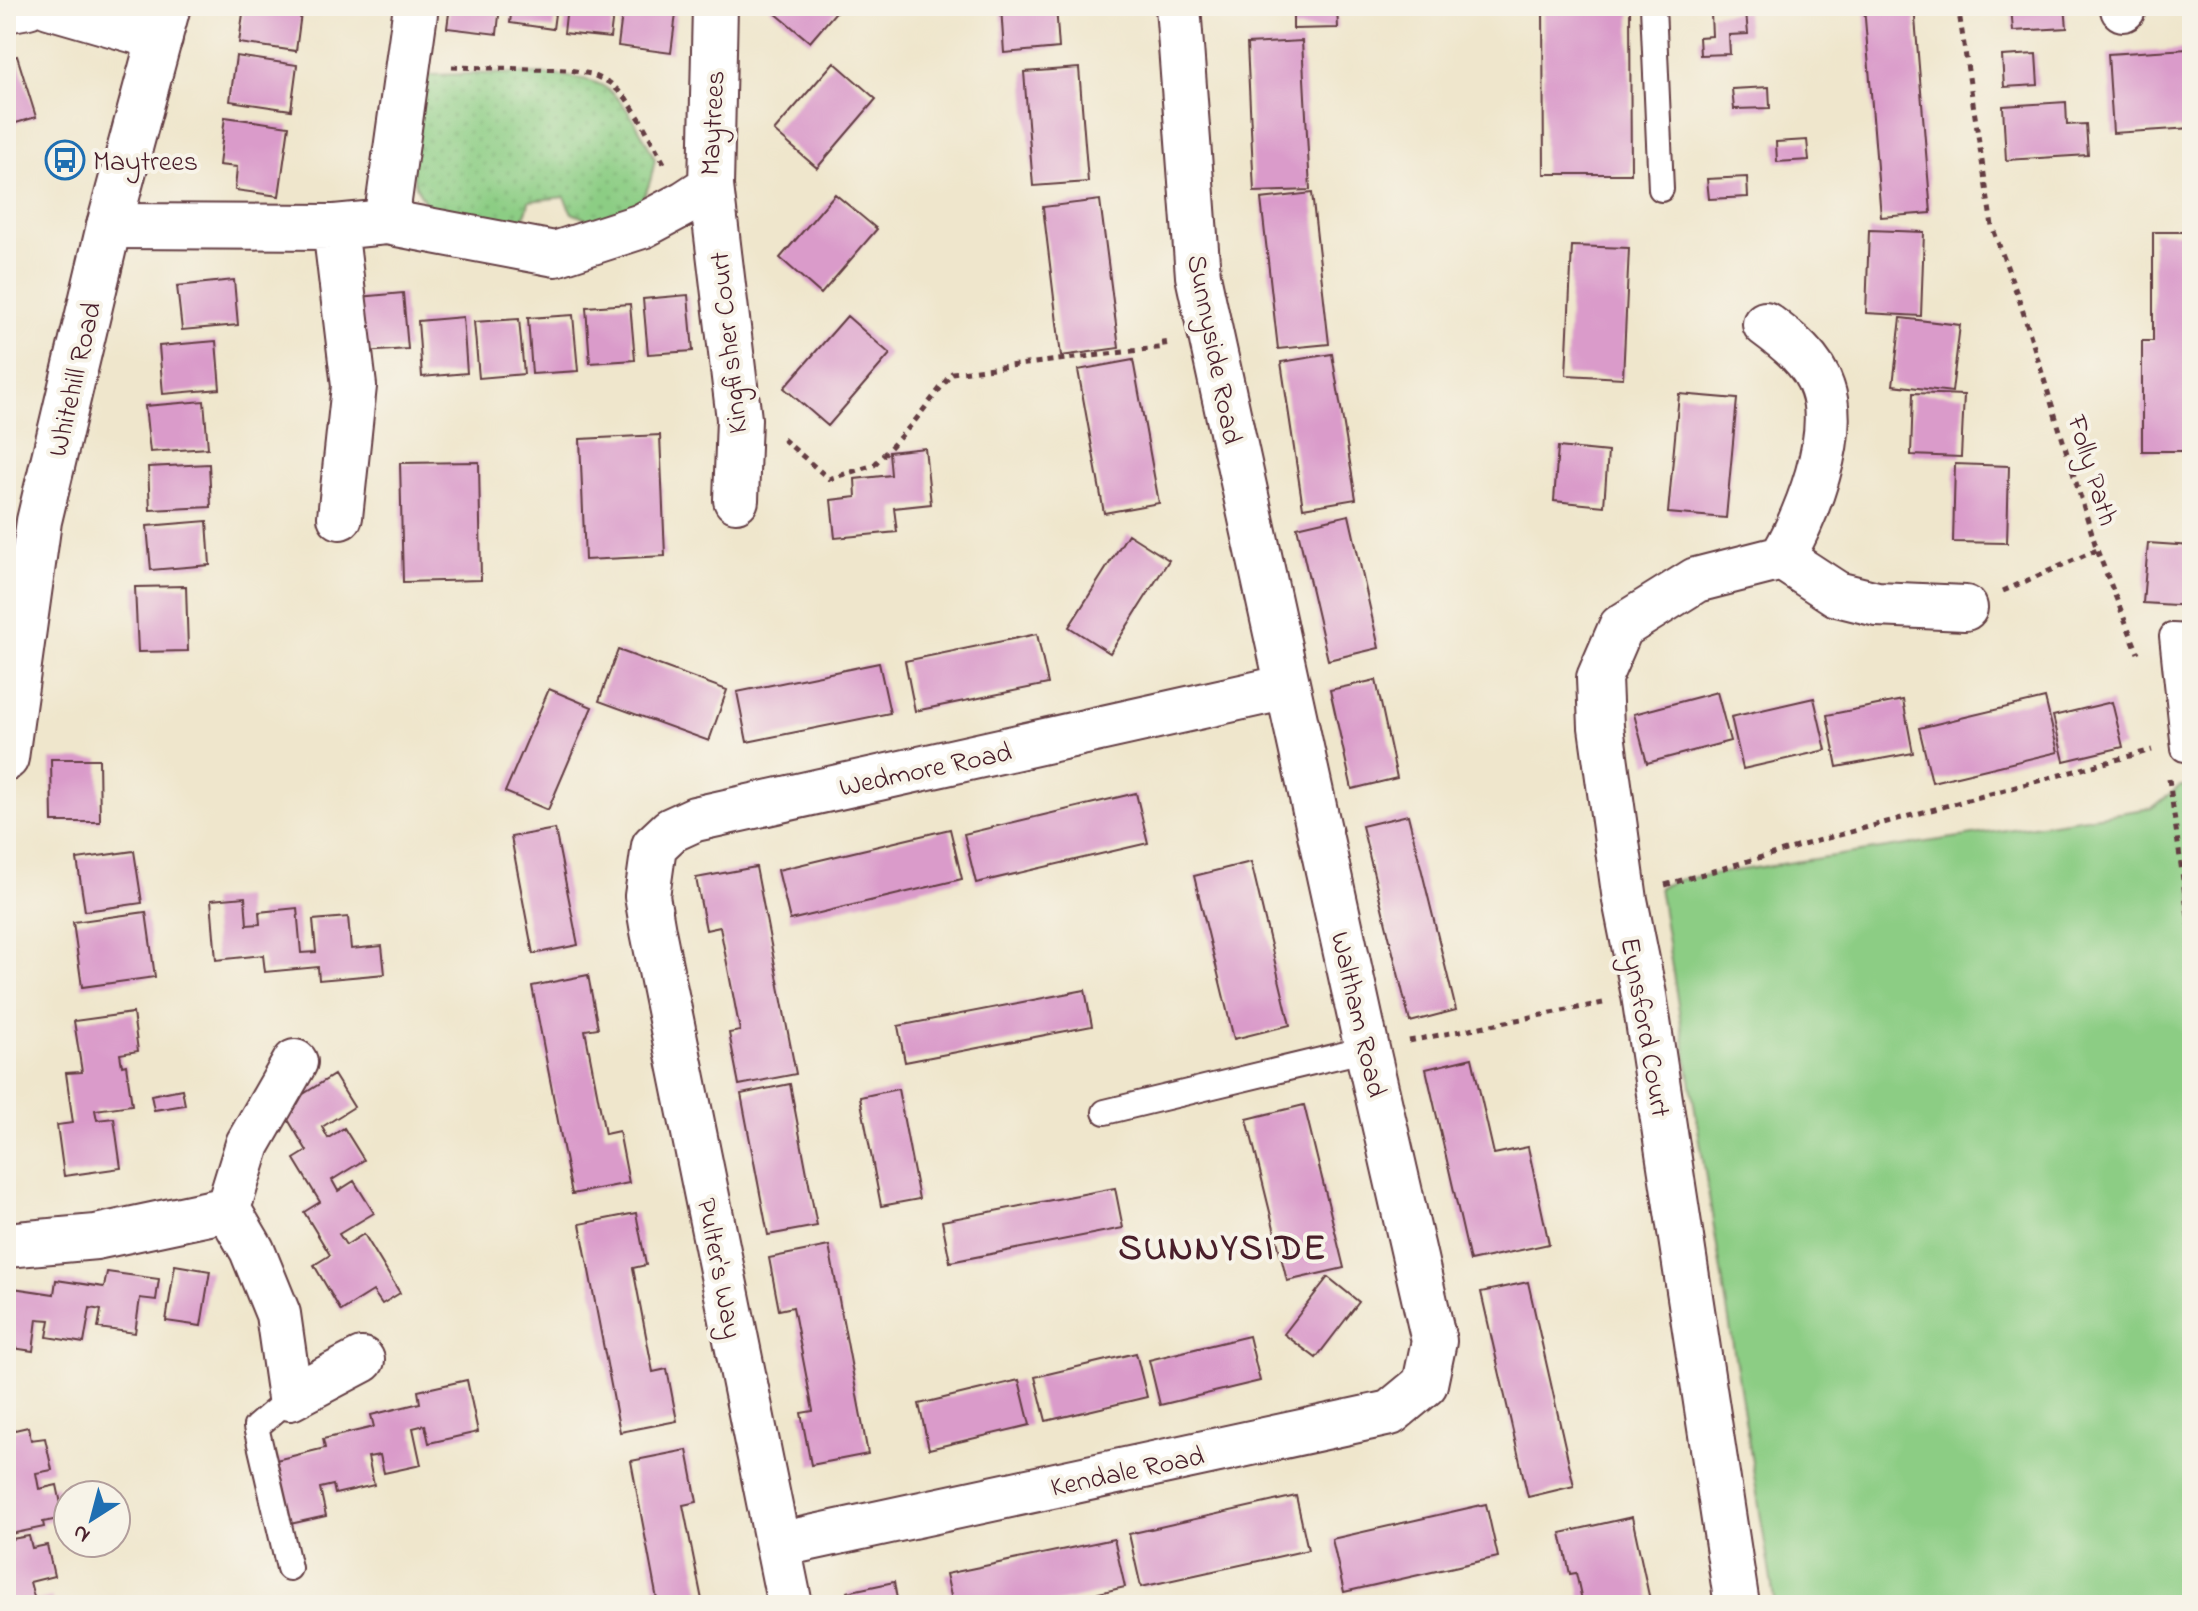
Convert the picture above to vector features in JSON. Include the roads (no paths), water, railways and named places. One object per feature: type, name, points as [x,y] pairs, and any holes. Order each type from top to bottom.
[{"type":"street","points":[[6,10],[28,6]]},
{"type":"street","points":[[49,6],[164,22]]},
{"type":"street","points":[[386,222],[416,6]]},
{"type":"street","name":"Maytrees","points":[[109,226],[335,227],[386,222],[555,254],[642,226],[698,195],[715,6]]},
{"type":"street","name":"Sunnyside Road","points":[[1178,6],[1198,276],[1287,687]]},
{"type":"street","name":"Whitehill Road","points":[[6,758],[39,521],[109,226],[164,22]]},
{"type":"street","name":"Kingfisher Court","points":[[698,195],[739,419],[736,500]]},
{"type":"street","points":[[335,227],[354,386],[340,517]]},
{"type":"street","points":[[1765,324],[1805,359],[1822,385],[1828,412],[1819,470],[1808,505],[1782,558],[1837,594],[1877,604],[1965,608]]},
{"type":"street","name":"Eynsford Court","points":[[1737,1605],[1644,995],[1625,900],[1601,727],[1599,678],[1621,627],[1696,580],[1782,558]]},
{"type":"street","name":"Wedmore Road","points":[[653,931],[647,896],[654,846],[671,830],[695,819],[1287,687]]},
{"type":"street","name":"Waltham Road","points":[[1287,687],[1434,1341]]},
{"type":"street","name":"Pulter's Way","points":[[653,931],[790,1605]]},
{"type":"street","points":[[295,1062],[248,1144],[228,1209],[252,1250],[278,1314],[290,1398],[362,1360]]},
{"type":"street","points":[[6,1245],[96,1237],[228,1209]]},
{"type":"street","name":"Kendale Road","points":[[778,1545],[1390,1413],[1425,1384],[1434,1341]]},
{"type":"lane","points":[[1653,6],[1661,189]]},
{"type":"lane","points":[[2174,748],[2172,636],[2192,637]]},
{"type":"lane","points":[[1105,1112],[1367,1049]]},
{"type":"lane","points":[[289,1568],[256,1427],[290,1398]]},
{"type":"place","name":"Maytrees","points":[[65,160]]},
{"type":"district","name":"SUNNYSIDE","points":[[1223,1246]]}]
